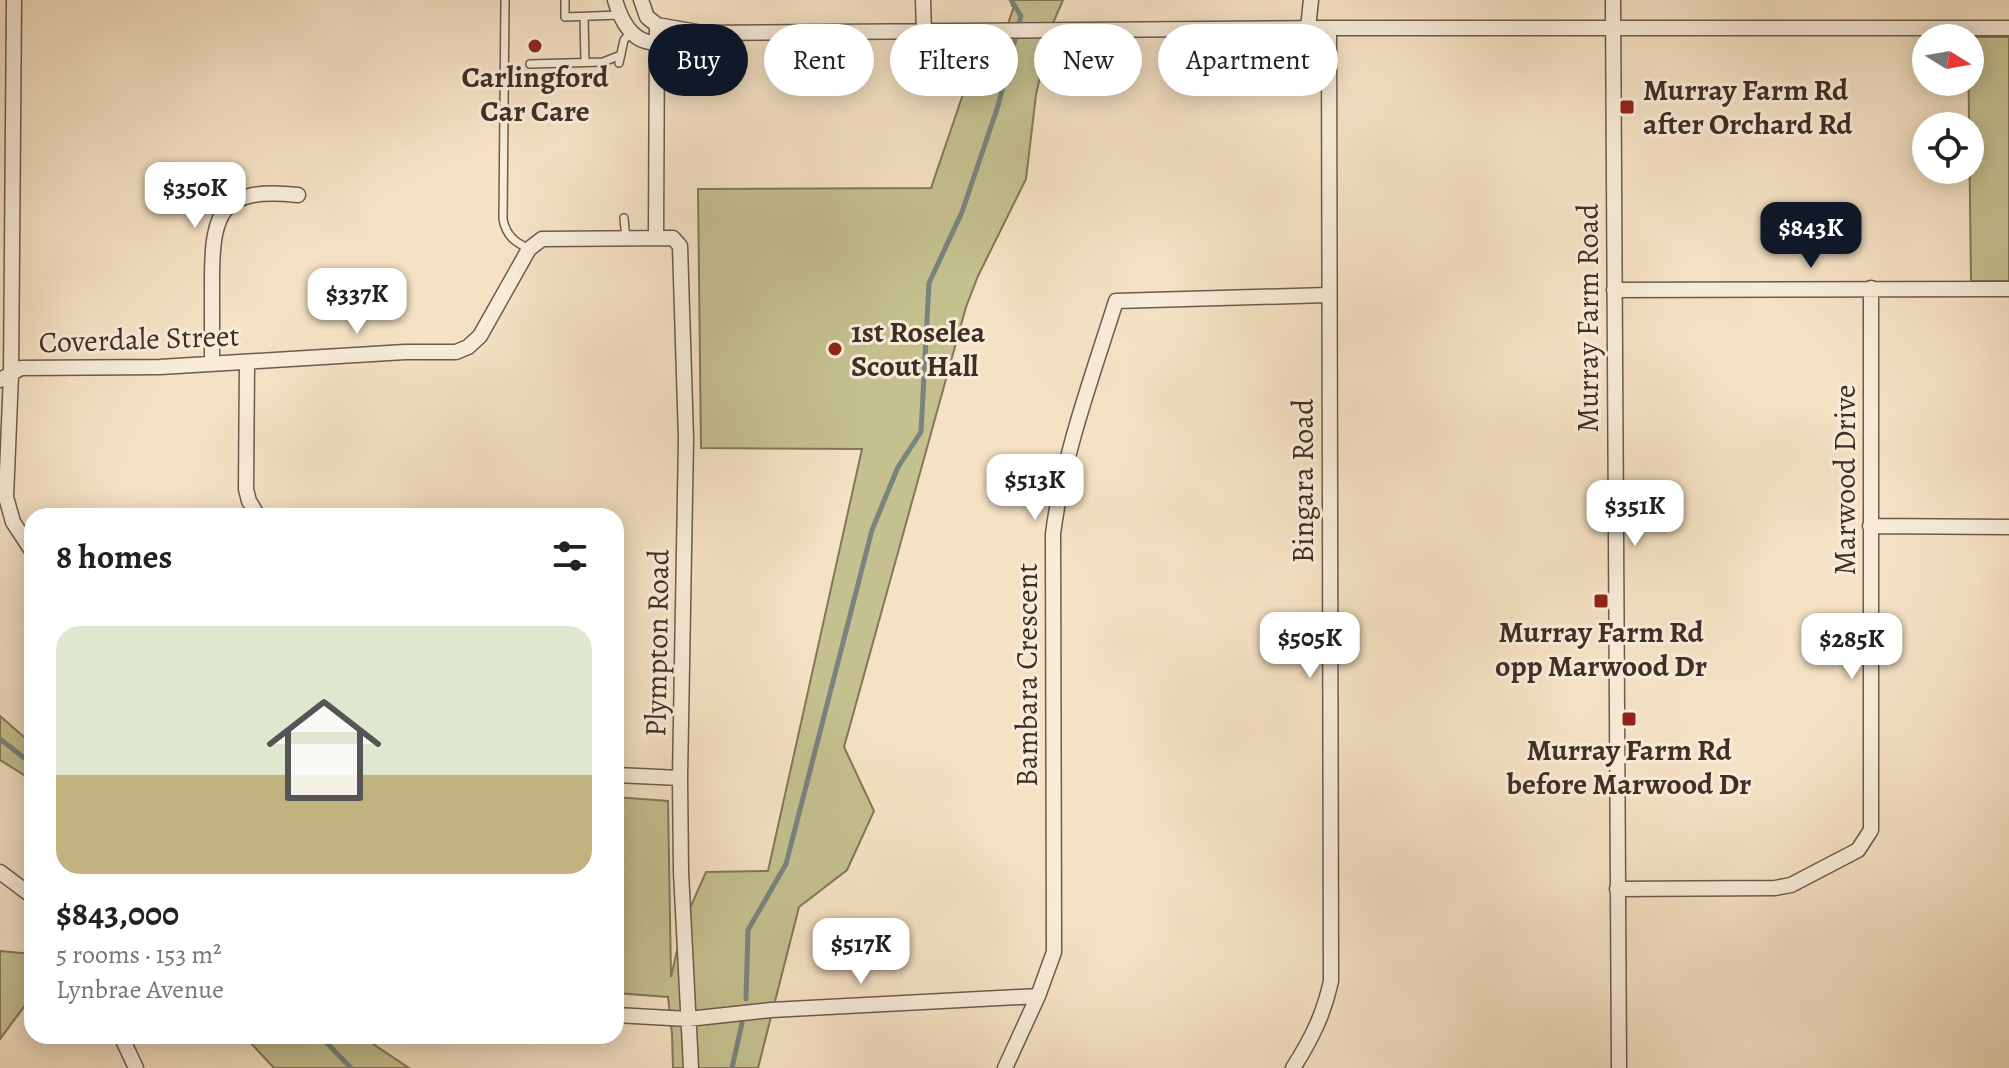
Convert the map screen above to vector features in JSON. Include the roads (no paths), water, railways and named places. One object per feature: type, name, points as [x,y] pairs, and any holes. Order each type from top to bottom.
[{"type":"street","points":[[14,0],[5,377],[6,497],[13,522],[24,539]]},
{"type":"street","points":[[641,0],[647,17],[656,24]]},
{"type":"street","points":[[923,0],[924,24]]},
{"type":"street","points":[[1308,24],[1311,0]]},
{"type":"street","name":"Murray Farm Road","points":[[1613,0],[1619,1068]]},
{"type":"street","points":[[618,7],[630,33],[648,41]]},
{"type":"street","points":[[1338,28],[2009,28]]},
{"type":"street","points":[[1018,31],[1158,30]]},
{"type":"street","points":[[748,33],[890,31]]},
{"type":"street","points":[[529,249],[542,239],[656,238],[656,96]]},
{"type":"street","name":"Bingara Road","points":[[1293,1068],[1325,1010],[1331,981],[1329,96]]},
{"type":"street","points":[[212,362],[212,242],[218,221],[234,202],[250,195],[268,192],[298,195]]},
{"type":"street","name":"Plympton Road","points":[[656,238],[673,238],[680,246],[686,438],[680,778],[691,1068]]},
{"type":"street","name":"Coverdale Street","points":[[5,377],[21,368],[140,368],[462,350],[480,336],[529,249]]},
{"type":"street","name":"Marwood Drive","points":[[1617,889],[1775,888],[1791,885],[1858,850],[1866,842],[1871,830],[1871,288]]},
{"type":"street","points":[[1614,290],[2009,289]]},
{"type":"street","name":"Bambara Crescent","points":[[1005,1068],[1054,952],[1053,534],[1057,501],[1077,427],[1116,301],[1328,295]]},
{"type":"street","points":[[247,362],[246,489],[253,508]]},
{"type":"street","points":[[1870,526],[2009,527]]},
{"type":"street","points":[[624,775],[680,778]]},
{"type":"street","points":[[0,872],[24,890]]},
{"type":"street","points":[[624,1015],[688,1019],[771,1010],[1038,996]]},
{"type":"street","points":[[125,1044],[136,1068]]},
{"type":"lane","points":[[505,0],[503,219],[505,229],[514,242],[529,249]]},
{"type":"lane","points":[[565,0],[565,17],[584,17],[618,7]]},
{"type":"lane","points":[[584,17],[585,62]]},
{"type":"lane","points":[[530,64],[620,59],[624,40],[630,33]]},
{"type":"lane","points":[[624,218],[626,239]]},
{"type":"waterway","points":[[746,999],[748,930],[786,864],[872,530],[898,467],[921,432],[929,283],[962,212],[998,106],[1021,16],[1011,0]]},
{"type":"waterway","points":[[0,739],[24,758]]},
{"type":"waterway","points":[[732,1068],[742,1023]]},
{"type":"waterway","points":[[328,1044],[351,1068]]},
{"type":"place","name":"Carlingford Car Care","points":[[535,46]]},
{"type":"place","name":"Murray Farm Rd after Orchard Rd","points":[[1627,107]]},
{"type":"place","name":"1st Roselea Scout Hall","points":[[835,349]]},
{"type":"place","name":"Murray Farm Rd opp Marwood Dr","points":[[1601,601]]},
{"type":"place","name":"Murray Farm Rd before Marwood Dr","points":[[1629,719]]}]
